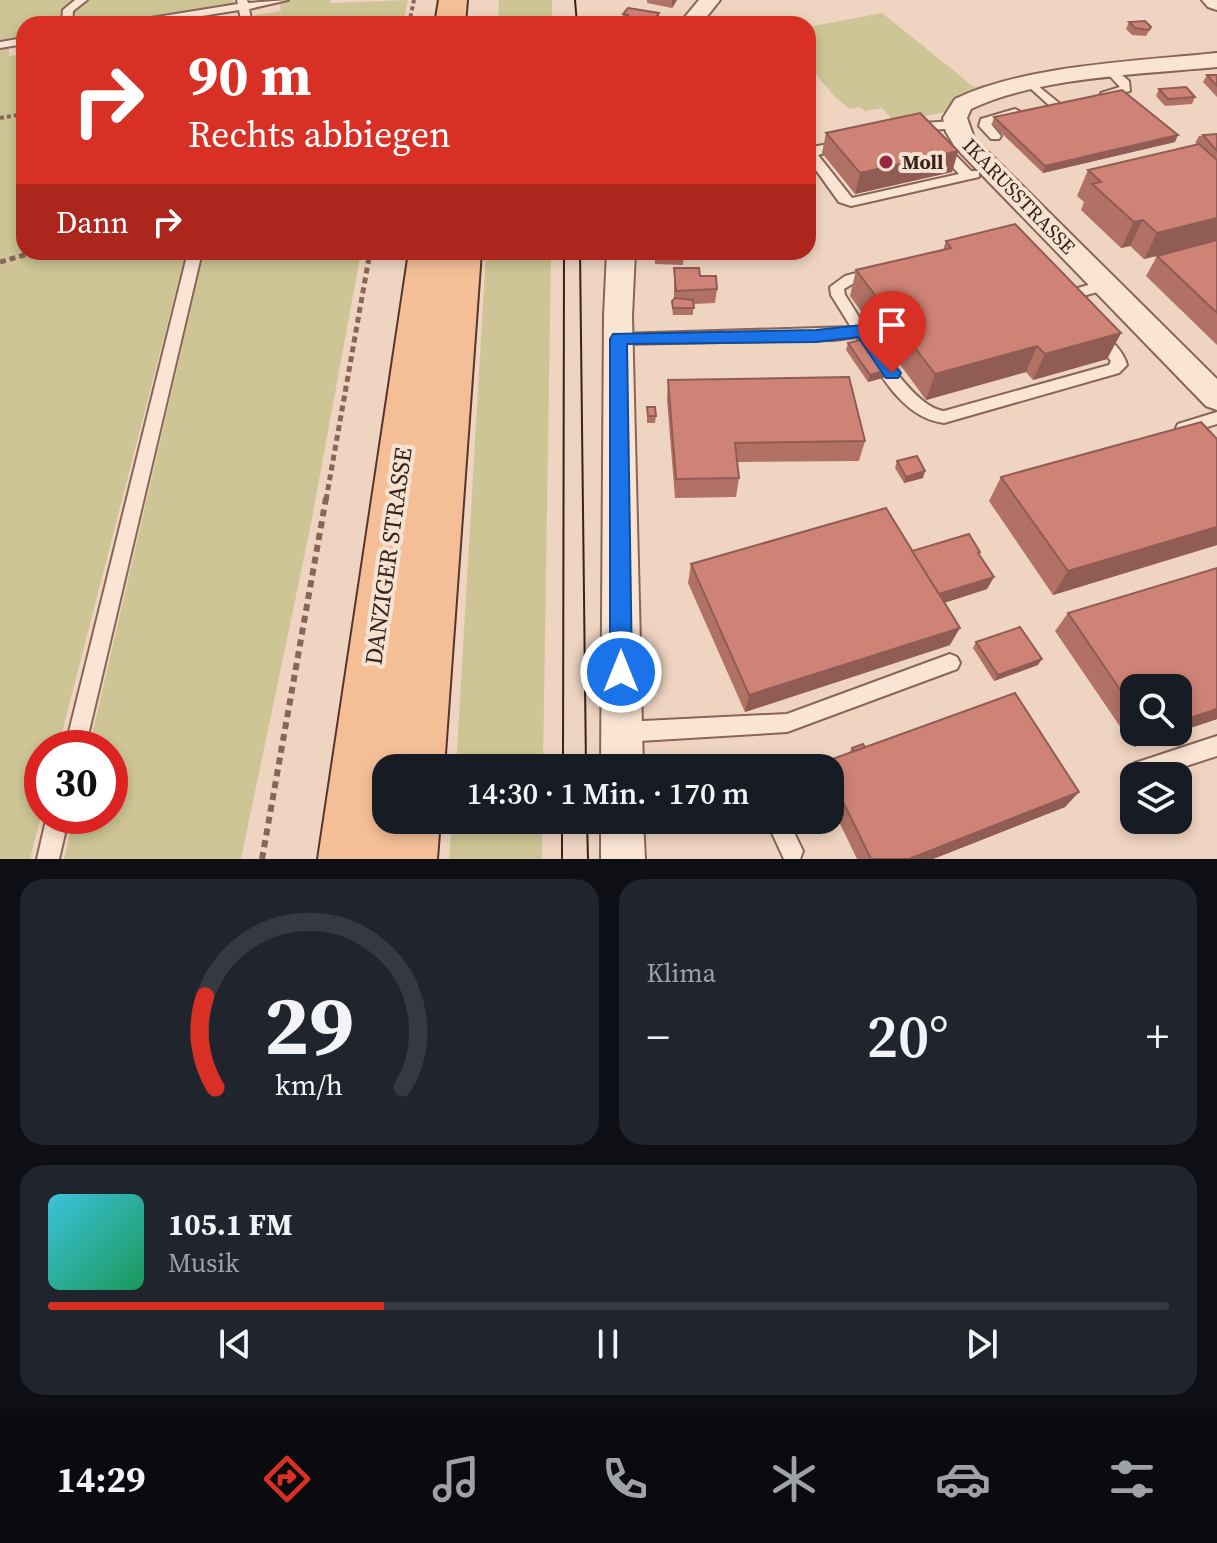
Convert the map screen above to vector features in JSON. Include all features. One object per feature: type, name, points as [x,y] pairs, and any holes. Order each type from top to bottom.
[{"type":"main road","name":"DANZIGER STRASSE","points":[[348,859],[427,260]]},
{"type":"main road","name":"DANZIGER STRASSE","points":[[417,754],[461,260]]},
{"type":"main road","points":[[407,859],[410,834]]},
{"type":"street","points":[[697,16],[710,0]]},
{"type":"street","name":"IKARUSSTRASSE","points":[[1217,60],[1112,72],[1040,102],[964,103],[955,115],[955,123],[980,173],[1106,285],[1217,398]]},
{"type":"street","points":[[621,260],[622,754]]},
{"type":"street","points":[[622,834],[623,859]]},
{"type":"lane","points":[[68,16],[68,10],[82,0]]},
{"type":"lane","points":[[174,16],[243,3],[283,0]]},
{"type":"lane","points":[[1096,97],[1126,89],[1125,83],[1112,72]]},
{"type":"lane","points":[[985,126],[991,118],[1040,102],[1068,103]]},
{"type":"lane","points":[[980,173],[916,128],[955,123],[985,126],[995,136]]},
{"type":"lane","points":[[816,150],[858,140]]},
{"type":"lane","points":[[816,162],[844,199],[851,202],[980,173]]},
{"type":"lane","points":[[79,730],[193,260]]},
{"type":"lane","points":[[896,267],[850,279],[837,287],[838,295],[919,409],[929,415],[944,417],[1114,369],[1119,365],[1118,359],[1090,328]]},
{"type":"lane","points":[[1061,297],[1106,285]]},
{"type":"lane","points":[[619,339],[825,336],[862,331]]},
{"type":"lane","points":[[1172,431],[1217,418]]},
{"type":"lane","points":[[622,733],[787,723],[950,663]]},
{"type":"lane","points":[[1167,762],[1217,746]]},
{"type":"lane","points":[[48,859],[54,834]]},
{"type":"lane","points":[[784,834],[792,851]]},
{"type":"path","points":[[262,859],[369,260]]},
{"type":"shaded area","points":[[0,0],[233,0],[235,4],[164,16],[16,16],[16,40],[0,43]]},
{"type":"shaded area","points":[[408,0],[405,16],[255,16],[281,11],[279,2]]},
{"type":"shaded area","points":[[499,0],[552,0],[552,16],[498,16]]},
{"type":"shaded area","points":[[882,13],[974,87],[991,84],[959,99],[946,112],[894,122],[882,108],[865,111],[859,107],[850,109],[816,74],[816,25]]},
{"type":"shaded area","points":[[9,46],[9,56],[16,55],[16,260],[184,260],[63,730],[24,730],[24,834],[36,834],[30,859],[0,859],[0,47]]},
{"type":"shaded area","points":[[202,260],[360,260],[311,524],[241,859],[64,859],[70,834],[128,834],[128,730],[93,730]]},
{"type":"shaded area","points":[[486,260],[551,260],[543,754],[457,754]]},
{"type":"shaded area","points":[[451,834],[542,834],[542,859],[449,859]]},
{"type":"building","points":[[628,8],[659,13],[657,16],[623,14]]},
{"type":"building","points":[[1145,21],[1151,27],[1149,30],[1135,28],[1129,22]]},
{"type":"building","points":[[1207,75],[1217,75],[1217,86]]},
{"type":"building","points":[[1186,87],[1195,97],[1168,99],[1159,89]]},
{"type":"building","points":[[1122,90],[1178,135],[1045,166],[994,117]]},
{"type":"building","points":[[920,113],[958,151],[860,173],[826,133]]},
{"type":"building","points":[[1217,134],[1217,151],[1203,135]]},
{"type":"building","points":[[1199,144],[1217,160],[1217,218],[1157,233],[1143,220],[1134,222],[1092,184],[1101,182],[1088,170]]},
{"type":"building","points":[[1015,224],[1121,333],[1045,354],[1037,346],[935,374],[856,270],[951,248],[946,241]]},
{"type":"building","points":[[1217,240],[1217,313],[1157,256]]},
{"type":"building","points":[[674,268],[699,268],[700,276],[716,276],[717,289],[676,291]]},
{"type":"building","points":[[675,298],[693,300],[694,308],[673,308]]},
{"type":"building","points":[[865,339],[888,370],[870,375],[848,343]]},
{"type":"building","points":[[849,377],[865,441],[735,443],[739,478],[676,479],[668,380]]},
{"type":"building","points":[[647,407],[655,407],[656,416],[648,416]]},
{"type":"building","points":[[1201,422],[1217,439],[1217,527],[1068,571],[1001,477]]},
{"type":"building","points":[[917,456],[925,471],[906,477],[897,461]]},
{"type":"building","points":[[886,508],[960,628],[749,695],[691,564]]},
{"type":"building","points":[[969,534],[994,577],[939,594],[912,551]]},
{"type":"building","points":[[1217,568],[1217,709],[1192,717],[1192,674],[1120,674],[1120,689],[1068,613]]},
{"type":"building","points":[[1020,627],[1042,659],[998,675],[976,642]]},
{"type":"building","points":[[1015,693],[1079,792],[909,859],[871,859],[844,804],[844,755]]},
{"type":"building","points":[[863,744],[865,747],[854,751],[852,748]]},
{"type":"tram line","points":[[575,0],[576,16]]},
{"type":"tram line","points":[[563,754],[564,260]]},
{"type":"tram line","points":[[580,260],[586,754]]},
{"type":"tram line","points":[[562,834],[562,859]]},
{"type":"tram line","points":[[587,834],[588,859]]},
{"type":"place","name":"Moll","points":[[886,162]]},
{"type":"route","points":[[621,672],[619,339],[816,336],[862,331],[892,373]]}]
